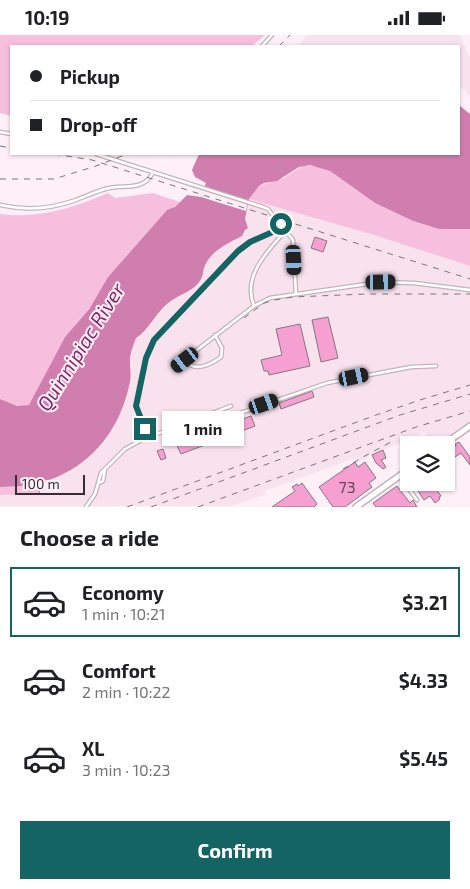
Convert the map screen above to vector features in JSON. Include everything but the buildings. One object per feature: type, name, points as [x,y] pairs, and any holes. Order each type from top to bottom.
[{"type":"street","points":[[455,437],[470,426]]},
{"type":"street","points":[[356,507],[399,476]]},
{"type":"lane","points":[[263,45],[272,35]]},
{"type":"lane","points":[[99,155],[266,208],[293,240],[296,294]]},
{"type":"lane","points":[[0,205],[17,208],[53,206],[105,189],[143,184],[149,180],[153,172]]},
{"type":"lane","points":[[147,437],[136,406],[146,358],[151,345],[165,327],[238,251],[250,242],[277,230],[276,218]]},
{"type":"lane","points":[[254,306],[251,292],[256,269],[280,237]]},
{"type":"lane","points":[[175,367],[254,306],[270,298],[381,282],[414,283],[470,290]]},
{"type":"lane","points":[[185,360],[190,365],[197,367],[222,357],[222,348],[215,335]]},
{"type":"lane","points":[[164,431],[191,430],[327,383],[411,367],[436,366]]},
{"type":"lane","points":[[86,507],[93,498],[99,483],[103,481],[105,469],[125,449],[147,437],[231,406]]},
{"type":"lane","points":[[399,476],[417,500]]},
{"type":"shaded area","points":[[0,35],[265,35],[253,45],[10,45],[10,116],[0,113]]},
{"type":"shaded area","points":[[307,35],[460,35],[470,58],[470,97],[465,90],[460,88],[460,45],[299,45]]},
{"type":"shaded area","points":[[304,165],[316,166],[330,171],[375,203],[413,221],[439,229],[470,229],[470,266],[371,234],[249,199],[259,186],[284,178]]},
{"type":"shaded area","points":[[108,193],[115,198],[153,193],[180,202],[175,207],[166,211],[108,277],[89,308],[65,337],[30,404],[19,406],[0,399],[0,214],[42,214],[69,208]]},
{"type":"shaded area","points":[[249,199],[345,225],[470,266],[470,422],[448,436],[428,436],[425,432],[416,436],[400,436],[400,443],[358,461],[355,457],[265,491],[266,494],[232,506],[0,506],[0,495],[40,494],[40,481],[74,468],[97,450],[114,426],[124,402],[132,373],[130,358],[136,337],[143,333],[167,303],[192,289],[201,279],[204,267],[210,257],[223,246],[242,236],[245,229]]},
{"type":"shaded area","points":[[33,483],[40,494],[0,495],[0,487],[24,486]]},
{"type":"water","name":"Quinnipiac River","points":[[460,106],[470,114],[470,229],[439,229],[413,221],[375,203],[330,171],[310,165],[299,167],[277,181],[264,183],[259,186],[249,199],[245,219],[248,228],[242,236],[225,245],[210,257],[204,268],[202,278],[198,283],[167,304],[145,331],[136,338],[131,354],[130,379],[125,400],[114,425],[98,448],[77,466],[65,473],[50,480],[40,481],[40,494],[33,483],[24,486],[0,487],[0,399],[17,406],[29,405],[65,337],[89,309],[108,277],[167,210],[175,207],[187,195],[201,197],[206,183],[195,177],[192,170],[199,155],[460,155]]},
{"type":"pier","points":[[204,188],[248,201],[246,211],[201,197]]},
{"type":"railway","points":[[280,45],[290,35]]},
{"type":"railway","points":[[0,146],[10,148]]},
{"type":"railway","points":[[60,155],[92,160],[470,279]]},
{"type":"railway","points":[[0,179],[54,179],[124,155]]},
{"type":"railway","points":[[244,318],[264,303],[292,297],[367,294],[470,294]]},
{"type":"railway","points":[[127,507],[376,415],[470,385]]},
{"type":"railway","points":[[151,507],[400,415],[470,394]]},
{"type":"railway","points":[[198,507],[416,427],[470,411]]},
{"type":"railway","points":[[343,469],[391,442]]},
{"type":"route","points":[[145,429],[136,406],[148,349],[165,327],[238,251],[250,242],[277,230],[276,218],[281,224]]}]
